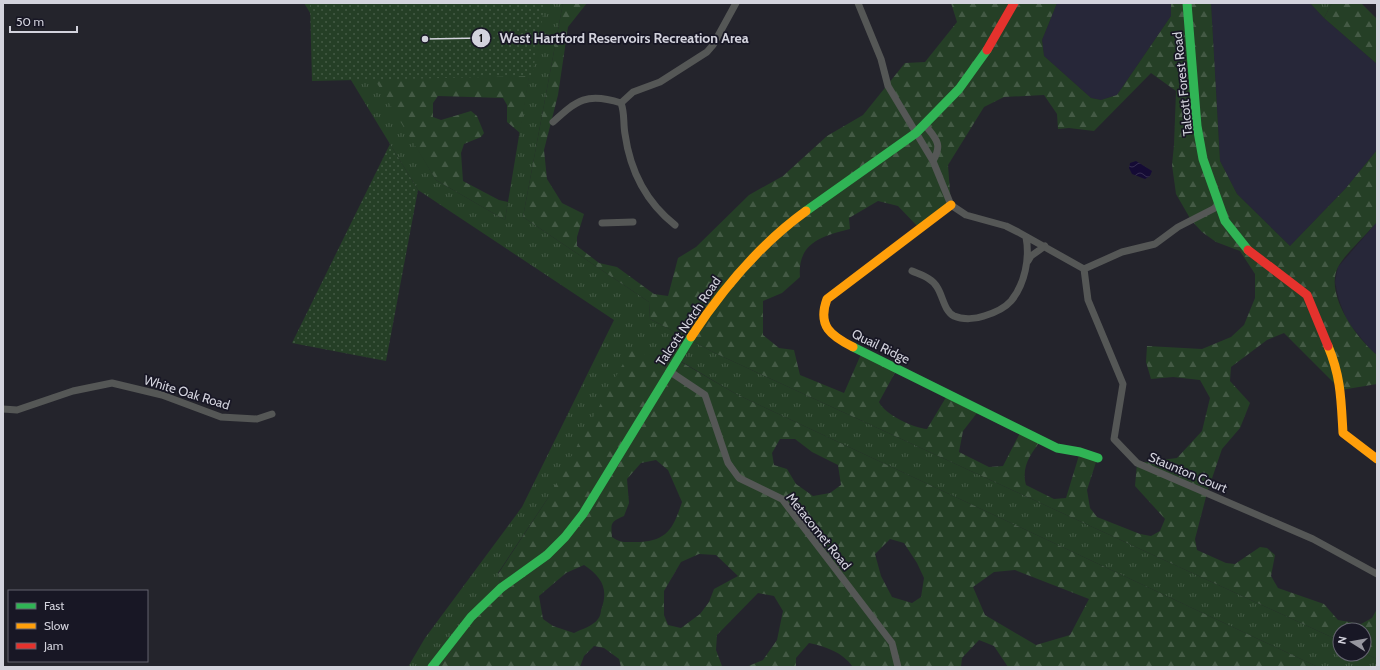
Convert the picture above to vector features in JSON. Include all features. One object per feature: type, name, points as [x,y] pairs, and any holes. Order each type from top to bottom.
[{"type":"street","points":[[621,103],[633,92],[660,82],[707,52],[713,46],[736,3]]},
{"type":"street","points":[[858,3],[881,59],[888,86],[917,132],[933,162],[951,205],[966,215],[1006,226],[1045,246],[1084,269],[1122,252],[1155,244],[1178,227],[1219,206]]},
{"type":"street","name":"Talcott Notch Road","points":[[432,667],[471,617],[501,588],[547,555],[565,537],[583,514],[669,371],[714,301],[758,250],[780,230],[925,125],[946,104],[977,66],[995,38],[1014,3]]},
{"type":"street","name":"Talcott Forest Road","points":[[1187,3],[1197,126],[1203,159],[1225,221],[1248,250],[1306,295],[1337,368],[1341,390],[1343,433],[1377,459]]},
{"type":"street","points":[[552,122],[570,106],[584,98],[607,98],[621,103]]},
{"type":"street","points":[[621,103],[624,113],[625,134],[637,178],[656,208],[675,225]]},
{"type":"street","points":[[925,125],[938,141],[938,152],[933,162]]},
{"type":"street","name":"Quail Ridge","points":[[951,205],[827,299],[822,309],[822,319],[825,326],[833,336],[847,344],[1057,448],[1080,452],[1098,458]]},
{"type":"street","points":[[602,222],[633,222]]},
{"type":"street","points":[[1026,237],[1028,261]]},
{"type":"street","points":[[912,270],[932,281],[938,287],[950,313],[956,317],[977,318],[996,312],[1010,302],[1020,284],[1031,256],[1045,246]]},
{"type":"street","name":"Staunton Court","points":[[1084,269],[1088,300],[1123,384],[1114,439],[1137,463],[1314,539],[1377,574]]},
{"type":"street","name":"Metacomet Road","points":[[669,371],[705,395],[728,463],[739,478],[782,499],[892,643],[898,667]]},
{"type":"street","name":"White Oak Road","points":[[3,409],[17,410],[73,391],[112,383],[162,395],[221,417],[257,419],[272,414]]},
{"type":"shaded area","points":[[1057,3],[1171,3],[1171,16],[1117,95],[1101,100],[1091,98],[1044,56],[1042,40]]},
{"type":"shaded area","points":[[1211,3],[1310,3],[1324,18],[1377,64],[1377,150],[1346,188],[1290,246],[1237,194],[1220,161]]},
{"type":"shaded area","points":[[1377,222],[1377,355],[1370,349],[1347,321],[1339,300],[1335,282],[1338,267]]},
{"type":"green space","points":[[304,3],[331,3],[436,180],[505,220],[541,3],[563,3],[523,217],[649,302],[650,319],[717,354],[1332,637],[1332,662],[1372,662],[1372,657],[1377,659],[1377,667],[1318,667],[736,394],[677,359],[548,498],[498,573],[501,588],[432,667],[408,667],[425,638],[522,507],[614,320],[418,190]]},
{"type":"green space","points":[[310,3],[545,3],[532,76],[312,81]]},
{"type":"green space","points":[[541,3],[520,133],[507,122],[507,105],[503,98],[438,96],[433,103],[433,117],[441,120],[471,111],[477,116],[484,133],[481,137],[464,144],[461,153],[463,181],[499,200],[508,202],[505,220],[436,180],[350,39]]},
{"type":"green space","points":[[563,3],[587,3],[568,27],[558,95],[544,150],[547,179],[562,203],[584,214],[577,237],[577,246],[599,263],[617,267],[654,294],[668,296],[678,258],[696,247],[749,195],[783,176],[827,136],[863,115],[905,63],[925,62],[957,22],[951,3],[1057,3],[1042,40],[1044,56],[1091,98],[1101,100],[1117,95],[1171,16],[1171,3],[1211,3],[1220,161],[1237,194],[1290,246],[1346,188],[1377,150],[1377,222],[1341,262],[1335,278],[1335,290],[1339,302],[1352,327],[1360,338],[1377,355],[1377,384],[1341,390],[1284,333],[1267,340],[1231,367],[1230,381],[1250,403],[1240,428],[1222,449],[1207,493],[1195,539],[1197,550],[1226,563],[1235,564],[1260,547],[1267,548],[1275,555],[1271,576],[1278,588],[1324,604],[1338,620],[1350,622],[1332,622],[1332,637],[717,354],[650,319],[649,302],[523,217]],"holes":[[[1151,73],[1176,91],[1172,165],[1176,194],[1191,220],[1202,232],[1216,242],[1240,251],[1255,274],[1255,298],[1244,325],[1231,337],[1202,349],[1147,346],[1146,362],[1151,379],[1173,377],[1200,380],[1210,398],[1202,431],[1177,458],[1137,463],[1135,486],[1165,519],[1160,531],[1151,536],[1140,534],[1097,517],[1090,508],[1087,490],[1097,459],[1080,452],[1066,498],[1054,499],[1026,485],[1026,466],[1041,440],[1022,429],[1003,466],[989,467],[959,452],[963,431],[980,409],[948,394],[927,429],[915,426],[893,416],[887,412],[879,402],[897,369],[862,352],[844,393],[800,375],[794,350],[779,348],[763,335],[763,301],[782,293],[800,277],[800,265],[803,256],[813,243],[821,238],[850,229],[849,218],[878,201],[898,206],[920,229],[951,205],[948,165],[984,107],[1004,97],[1044,95],[1057,114],[1058,129],[1069,128],[1094,131]]]},
{"type":"green space","points":[[1310,3],[1332,3],[1324,18]]},
{"type":"green space","points":[[1332,3],[1361,3],[1377,19],[1377,64],[1324,18]]},
{"type":"green space","points":[[390,144],[418,190],[386,361],[292,343]]},
{"type":"green space","points":[[633,346],[668,371],[676,359],[736,394],[1318,667],[1008,667],[994,646],[979,640],[962,658],[961,667],[853,667],[844,657],[834,651],[809,643],[796,658],[796,667],[746,667],[763,660],[777,640],[783,611],[774,596],[758,593],[717,635],[716,650],[722,666],[728,667],[621,667],[619,659],[604,648],[594,646],[584,656],[580,667],[432,667],[501,588],[498,574],[548,498]],"holes":[[[780,439],[795,439],[812,452],[838,465],[841,485],[830,493],[813,496],[796,484],[787,469],[774,465],[772,453]],[[656,460],[668,470],[682,502],[679,512],[671,527],[661,537],[654,540],[629,542],[620,541],[612,537],[612,524],[624,516],[629,503],[627,479],[641,463]],[[890,539],[904,543],[917,563],[924,578],[921,597],[912,603],[892,597],[881,576],[875,554]],[[699,554],[716,555],[738,576],[714,589],[709,602],[700,614],[681,628],[668,625],[664,615],[664,591],[681,562]],[[584,565],[595,574],[604,590],[603,603],[598,619],[574,633],[553,626],[543,619],[539,596],[566,573]],[[1015,570],[1089,599],[1070,635],[1036,645],[985,615],[973,587],[994,572]]]},
{"type":"green space","points":[[1377,609],[1377,659],[1372,657],[1372,622],[1365,622],[1372,618]]},
{"type":"water","points":[[1136,161],[1152,171],[1150,176],[1145,179],[1132,174],[1129,168],[1130,163]]},
{"type":"traffic: fast","points":[[1187,3],[1197,126],[1203,159],[1225,221],[1248,250]]},
{"type":"traffic: fast","points":[[806,211],[916,133],[959,89],[987,50]]},
{"type":"traffic: fast","points":[[432,667],[471,617],[501,588],[547,555],[565,537],[583,514],[691,337]]},
{"type":"traffic: fast","points":[[853,347],[1057,448],[1080,452],[1098,458]]},
{"type":"traffic: slow","points":[[853,347],[838,339],[828,329],[824,316],[824,308],[827,299],[951,205]]},
{"type":"traffic: slow","points":[[691,337],[716,301],[743,268],[773,238],[806,211]]},
{"type":"traffic: slow","points":[[1328,346],[1338,378],[1343,433],[1377,459]]},
{"type":"traffic: jam","points":[[987,50],[1014,3]]},
{"type":"traffic: jam","points":[[1248,250],[1307,295],[1328,346]]},
{"type":"place","name":"West Hartford Reservoirs Recreation Area","points":[[425,39]]}]
